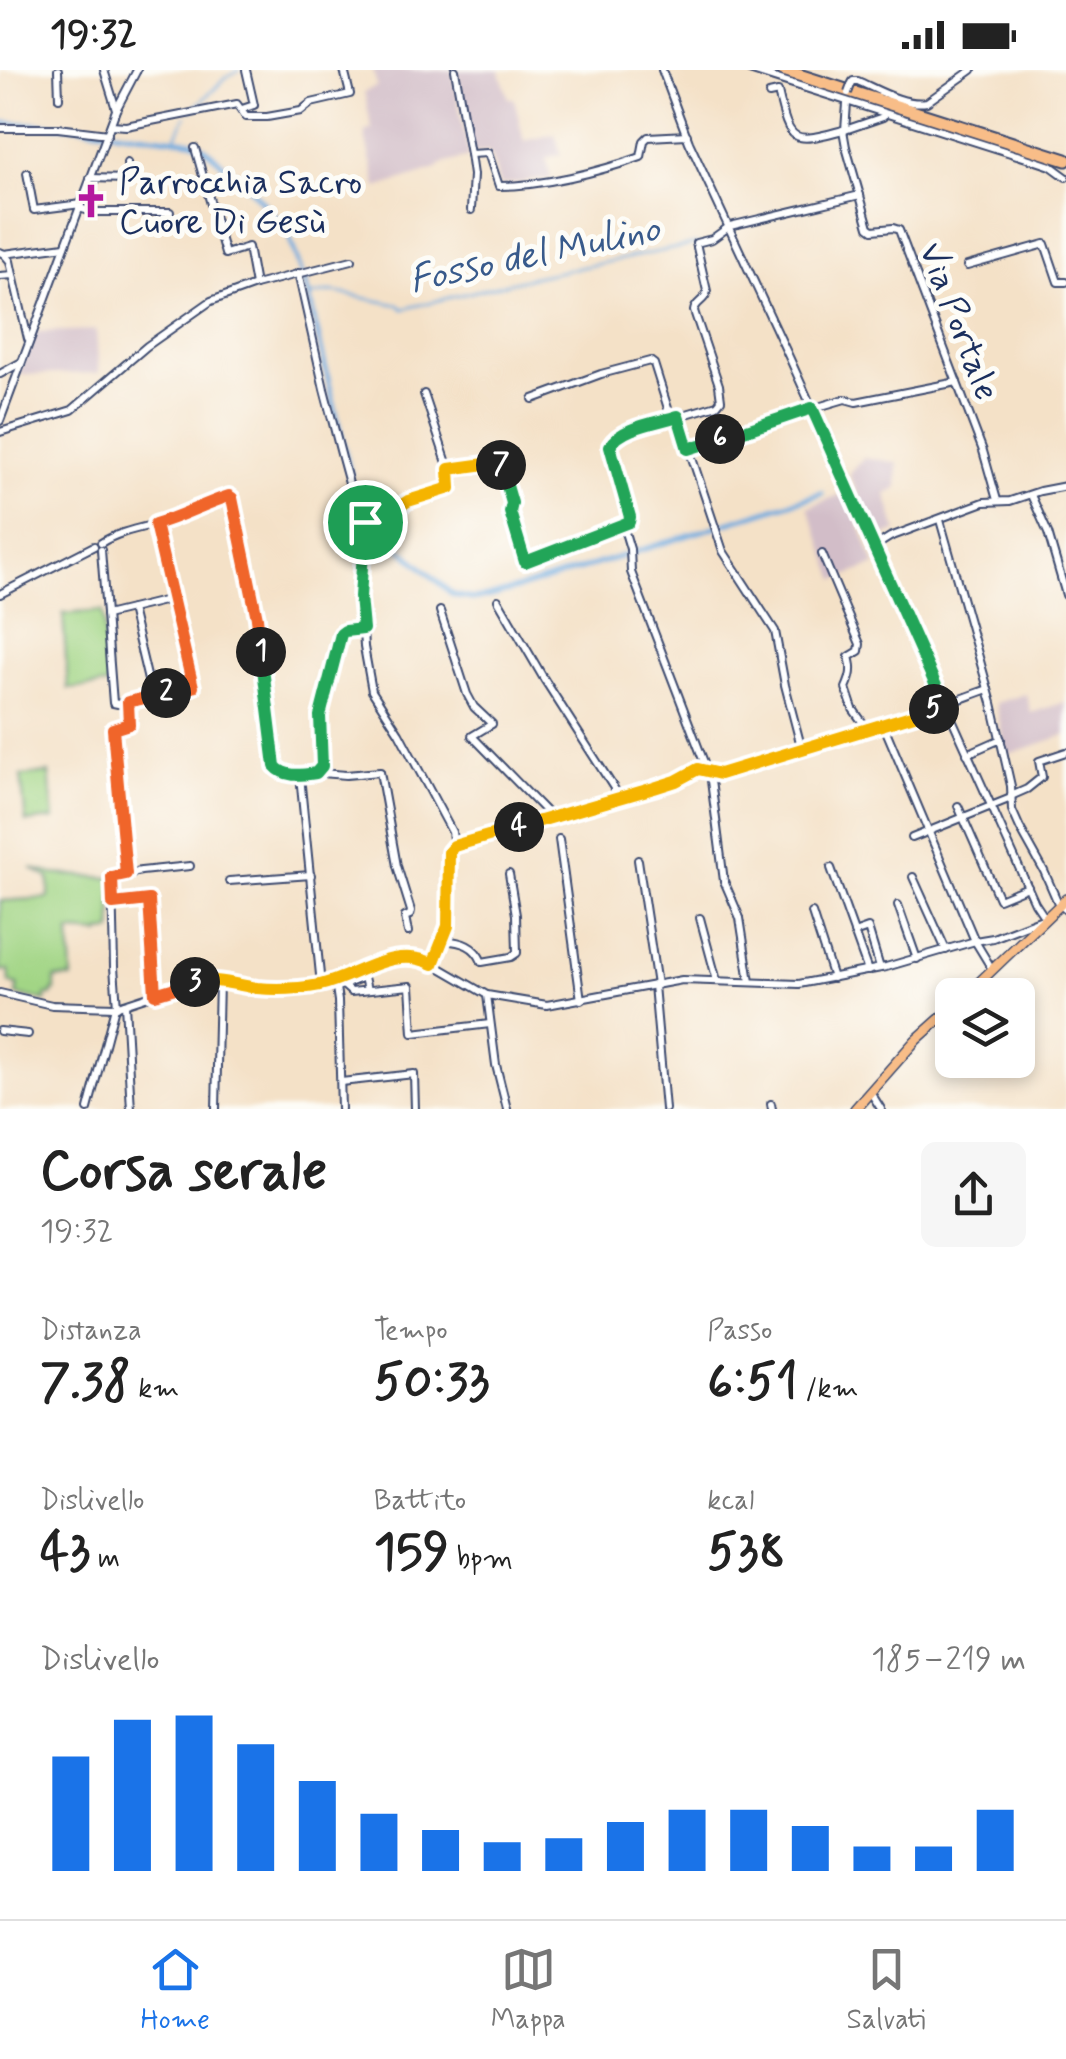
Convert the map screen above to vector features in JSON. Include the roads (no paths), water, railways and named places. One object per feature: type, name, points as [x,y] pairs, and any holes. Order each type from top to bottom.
[{"type":"highway","points":[[782,70],[1066,155]]},
{"type":"highway","points":[[796,70],[1066,155]]},
{"type":"main road","points":[[983,978],[1045,918],[1064,905]]},
{"type":"main road","points":[[855,1109],[935,1023]]},
{"type":"street","points":[[58,70],[59,98]]},
{"type":"street","points":[[104,70],[116,110]]},
{"type":"street","points":[[0,421],[116,110],[137,70]]},
{"type":"street","points":[[242,109],[254,105],[246,70]]},
{"type":"street","points":[[0,128],[109,129],[237,104],[248,118],[267,117],[301,111],[311,102],[350,94],[344,70]]},
{"type":"street","points":[[455,70],[473,175],[471,210]]},
{"type":"street","points":[[338,983],[389,960],[416,958],[487,995],[538,1006],[682,980],[799,984],[916,959],[993,938],[1045,918],[687,135],[662,70]]},
{"type":"street","points":[[750,70],[1036,161],[1066,177]]},
{"type":"street","name":"Via Portale","points":[[972,70],[919,104],[853,82],[844,130],[871,230],[899,230],[992,478],[996,500]]},
{"type":"street","points":[[768,94],[778,92],[784,122],[798,138],[812,138],[884,117]]},
{"type":"street","points":[[470,154],[488,153],[501,186],[576,175],[637,159],[643,155],[648,137],[687,135]]},
{"type":"street","points":[[195,148],[225,254],[248,247],[254,286]]},
{"type":"street","points":[[90,178],[128,179],[127,163]]},
{"type":"street","points":[[26,174],[34,210],[80,206],[93,212],[170,212]]},
{"type":"street","points":[[750,982],[740,918],[724,881],[708,771],[632,572],[624,530],[630,517],[610,443],[629,431],[717,405],[721,400],[694,311],[707,294],[696,245],[730,226],[860,195]]},
{"type":"street","points":[[967,266],[1045,244],[1063,282]]},
{"type":"street","points":[[2,253],[65,246]]},
{"type":"street","points":[[2,253],[10,261],[29,340]]},
{"type":"street","points":[[0,432],[72,410],[121,366],[211,302],[300,272],[352,260]]},
{"type":"street","points":[[300,272],[354,502],[368,518],[360,597],[372,691],[452,832],[454,846]]},
{"type":"street","points":[[0,276],[13,275]]},
{"type":"street","points":[[533,398],[601,374],[650,361],[654,364],[727,557],[775,630],[784,686],[802,750]]},
{"type":"street","points":[[0,374],[21,362]]},
{"type":"street","points":[[688,449],[845,398],[856,402],[957,382]]},
{"type":"street","points":[[368,518],[450,488],[449,469],[424,394]]},
{"type":"street","points":[[449,469],[500,462],[525,562],[627,524]]},
{"type":"street","points":[[874,547],[890,537],[984,502],[1010,501],[1066,486]]},
{"type":"street","points":[[1031,495],[1050,540],[1066,595]]},
{"type":"street","points":[[0,594],[99,547],[106,540],[229,496],[257,618],[275,766],[282,773],[300,776],[320,770]]},
{"type":"street","points":[[940,520],[1001,739],[1012,809],[1064,905]]},
{"type":"street","points":[[99,547],[112,702],[115,705],[193,687],[155,524]]},
{"type":"street","points":[[822,554],[860,644],[859,651],[849,657],[851,676],[846,688],[853,708],[868,730]]},
{"type":"street","points":[[106,615],[172,599]]},
{"type":"street","points":[[498,600],[619,796]]},
{"type":"street","points":[[131,609],[152,697]]},
{"type":"street","points":[[440,611],[467,694],[492,724],[472,736],[551,818]]},
{"type":"street","points":[[320,770],[320,716],[330,668],[343,632],[363,629]]},
{"type":"street","points":[[433,964],[444,940],[450,911],[447,860],[454,846],[676,781],[693,771],[720,774],[884,726],[988,690]]},
{"type":"street","points":[[126,874],[113,731],[129,724],[128,702]]},
{"type":"street","points":[[884,726],[975,940],[992,969]]},
{"type":"street","points":[[967,754],[1001,739]]},
{"type":"street","points":[[912,838],[1027,789],[1042,777],[1039,760],[1066,752]]},
{"type":"street","points":[[320,770],[346,775],[380,772],[397,866],[411,912],[405,918],[408,932]]},
{"type":"street","points":[[300,776],[321,984]]},
{"type":"street","points":[[958,806],[1000,899],[1028,886]]},
{"type":"street","points":[[559,839],[580,1000]]},
{"type":"street","points":[[638,860],[656,985],[664,1109]]},
{"type":"street","points":[[131,1109],[114,967],[112,877],[190,866]]},
{"type":"street","points":[[832,868],[868,971]]},
{"type":"street","points":[[444,940],[478,951],[482,962],[517,953],[510,874]]},
{"type":"street","points":[[229,880],[310,875]]},
{"type":"street","points":[[913,877],[946,950]]},
{"type":"street","points":[[113,904],[149,900],[155,994]]},
{"type":"street","points":[[898,905],[916,959]]},
{"type":"street","points":[[812,913],[832,978]]},
{"type":"street","points":[[700,918],[717,981]]},
{"type":"street","points":[[854,933],[868,928],[880,968]]},
{"type":"street","points":[[0,994],[52,1005],[119,1006],[204,981],[282,990],[364,977],[367,990]]},
{"type":"street","points":[[216,1109],[219,981]]},
{"type":"street","points":[[338,983],[351,992],[410,986],[413,1033],[490,1024]]},
{"type":"street","points":[[338,983],[341,1109]]},
{"type":"street","points":[[487,995],[507,1109]]},
{"type":"street","points":[[88,1109],[119,1006]]},
{"type":"street","points":[[0,1031],[28,1034]]},
{"type":"street","points":[[341,1082],[414,1074],[415,1109]]},
{"type":"street","points":[[871,1093],[881,1109]]},
{"type":"waterway","points":[[191,111],[240,70]]},
{"type":"waterway","points":[[175,138],[186,116]]},
{"type":"waterway","points":[[0,123],[76,126],[192,141],[242,180],[289,236],[309,296],[350,474]]},
{"type":"waterway","name":"Fosso del Mulino","points":[[309,296],[339,293],[403,309],[533,277],[697,244]]},
{"type":"waterway","points":[[354,490],[365,512],[402,550],[453,595],[472,599],[543,581],[822,493]]},
{"type":"place","name":"Parrocchia Sacro Cuore Di Gesù","points":[[91,201]]}]
